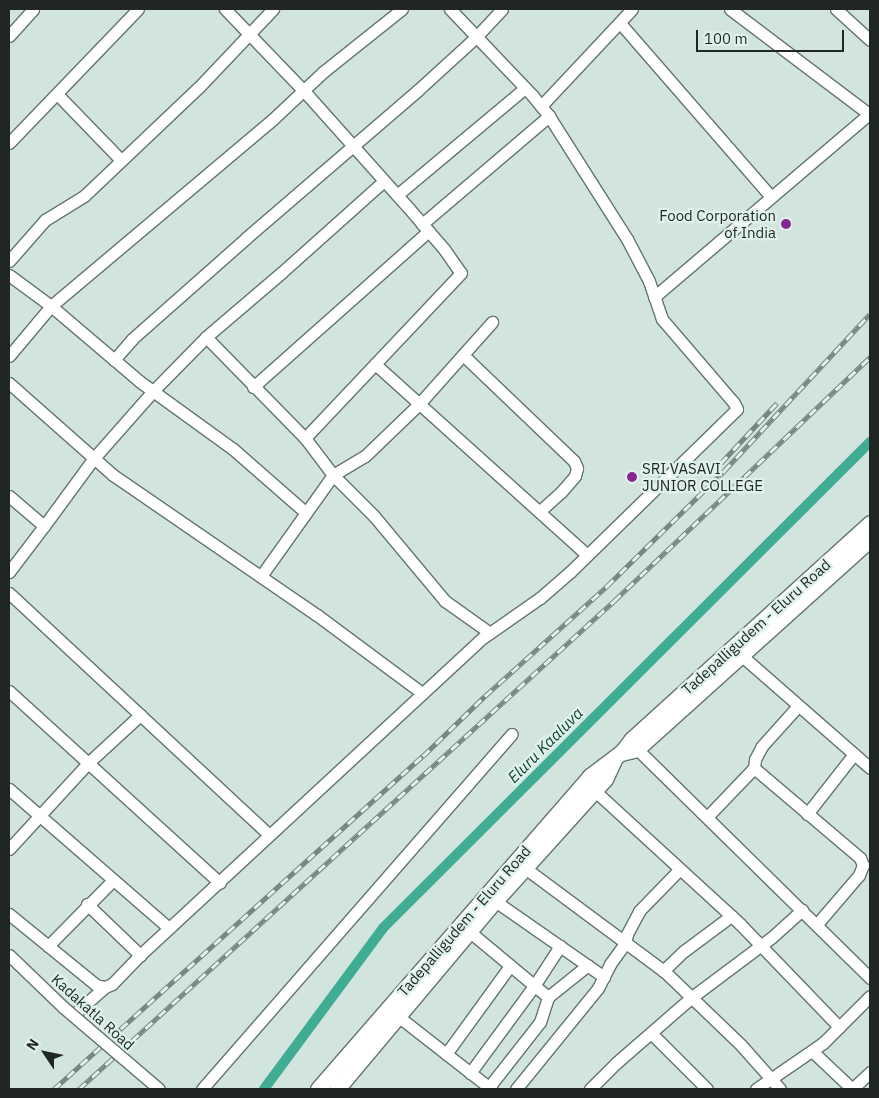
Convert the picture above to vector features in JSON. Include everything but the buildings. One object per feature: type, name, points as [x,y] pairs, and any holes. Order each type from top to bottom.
[{"type":"main road","name":"Tadepalligudem - Eluru Road","points":[[318,1089],[569,799],[632,739],[870,524]]},
{"type":"main road","name":"Tadepalligudem - Eluru Road","points":[[337,1089],[495,901],[605,779],[613,759],[637,749],[870,540]]},
{"type":"street","points":[[9,36],[33,9]]},
{"type":"street","points":[[9,143],[138,9]]},
{"type":"street","points":[[225,9],[304,91],[426,227],[461,273],[305,438]]},
{"type":"street","points":[[9,261],[45,220],[84,196],[199,87],[273,9]]},
{"type":"street","points":[[9,356],[51,306],[304,91],[323,72],[402,9]]},
{"type":"street","points":[[73,1015],[105,987],[112,984],[140,955],[220,883],[422,693],[490,634],[540,598],[587,555],[737,409],[734,403],[662,319],[627,239],[549,116],[450,9]]},
{"type":"street","points":[[114,360],[132,339],[246,238],[354,147],[476,38],[502,9]]},
{"type":"street","points":[[541,106],[632,9]]},
{"type":"street","points":[[654,297],[870,113],[730,9]]},
{"type":"street","points":[[836,9],[870,40]]},
{"type":"street","points":[[620,22],[771,197]]},
{"type":"street","points":[[397,195],[525,88]]},
{"type":"street","points":[[56,94],[121,160]]},
{"type":"street","points":[[253,386],[549,116]]},
{"type":"street","points":[[9,572],[94,458],[154,391],[206,337],[281,274],[384,181]]},
{"type":"street","points":[[9,275],[51,306],[114,360],[233,449],[306,513]]},
{"type":"street","points":[[261,576],[333,475],[365,456],[419,404],[492,322]]},
{"type":"street","points":[[206,337],[305,438],[333,475],[374,516],[445,601],[490,634]]},
{"type":"street","points":[[463,355],[574,461],[577,468],[575,476],[562,492],[540,511]]},
{"type":"street","points":[[375,364],[587,555]]},
{"type":"street","points":[[9,384],[114,474],[261,576],[422,693]]},
{"type":"street","points":[[9,496],[44,526]]},
{"type":"street","points":[[9,593],[270,835]]},
{"type":"street","points":[[742,656],[870,768]]},
{"type":"street","points":[[9,691],[220,883]]},
{"type":"street","points":[[707,817],[754,768],[755,759],[762,746],[798,706]]},
{"type":"street","points":[[9,849],[39,814],[88,763],[140,715]]},
{"type":"street","points":[[202,1089],[512,734]]},
{"type":"street","points":[[637,749],[870,978]]},
{"type":"street","points":[[807,814],[854,754]]},
{"type":"street","points":[[754,768],[860,858],[863,865],[859,875],[817,924]]},
{"type":"street","points":[[9,789],[169,928]]},
{"type":"street","points":[[595,790],[761,945],[839,1028]]},
{"type":"street","points":[[525,868],[663,971],[692,997],[780,1089]]},
{"type":"street","points":[[516,1089],[598,988],[610,964],[625,943],[627,934],[639,911],[680,870]]},
{"type":"street","points":[[48,946],[87,904],[113,880]]},
{"type":"street","points":[[495,901],[604,977]]},
{"type":"street","points":[[87,904],[140,955]]},
{"type":"street","points":[[590,1089],[616,1063],[692,997],[761,945],[802,910]]},
{"type":"street","points":[[9,914],[96,985],[105,987]]},
{"type":"street","points":[[663,971],[684,951],[731,916]]},
{"type":"street","points":[[470,932],[548,998]]},
{"type":"street","points":[[470,1073],[534,986],[560,946]]},
{"type":"street","name":"Kadakatla Road","points":[[9,955],[73,1015],[159,1089]]},
{"type":"street","points":[[399,1017],[490,1088],[540,1022],[548,998],[588,965]]},
{"type":"street","points":[[446,1054],[510,966]]},
{"type":"street","points":[[756,1089],[812,1051],[839,1028],[870,996]]},
{"type":"street","points":[[651,1033],[707,1089]]},
{"type":"street","points":[[812,1051],[852,1089],[870,1072]]},
{"type":"waterway","name":"Eluru Kaaluva","points":[[264,1089],[383,928],[870,442]]},
{"type":"railway","points":[[54,1089],[423,756],[485,696],[607,586],[724,471],[870,314]]},
{"type":"railway","points":[[79,1089],[614,601],[870,357]]},
{"type":"railway","points":[[721,463],[777,403]]},
{"type":"place","name":"Food Corporation of India","points":[[786,224]]},
{"type":"place","name":"SRI VASAVI JUNIOR COLLEGE","points":[[632,477]]}]
